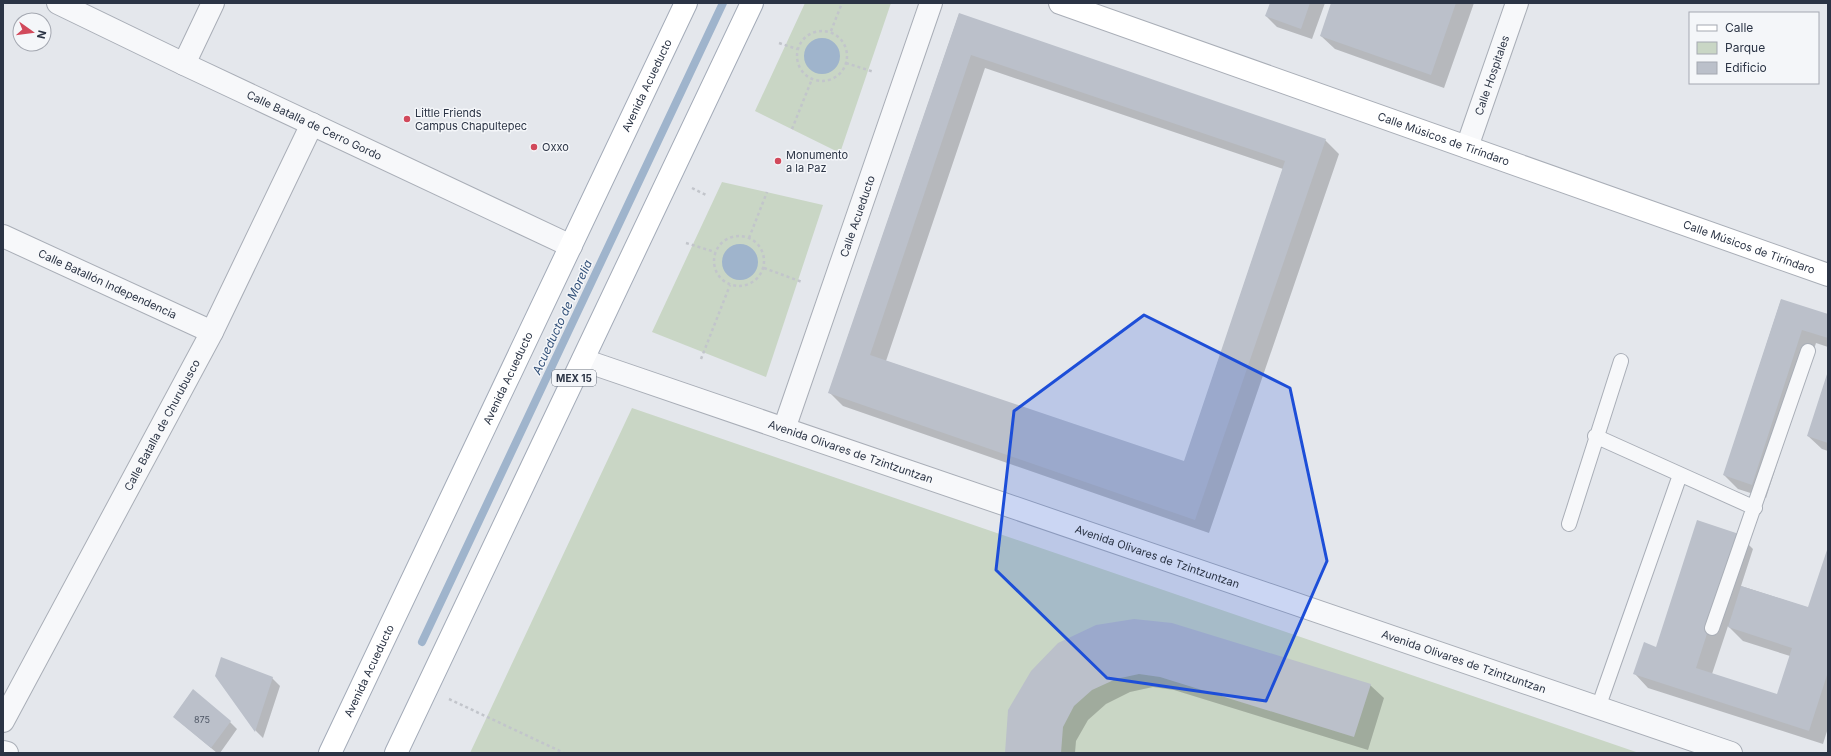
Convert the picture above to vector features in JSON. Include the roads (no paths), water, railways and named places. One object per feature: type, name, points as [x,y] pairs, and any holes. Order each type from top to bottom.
[{"type":"main road","name":"Avenida Acueducto","points":[[330,753],[686,3]]},
{"type":"main road","name":"MEX 15","points":[[396,753],[752,3]]},
{"type":"main road","name":"Calle Músicos de Tiríndaro","points":[[1060,3],[1828,275]]},
{"type":"street","name":"Calle Batalla de Cerro Gordo","points":[[58,3],[570,246]]},
{"type":"street","points":[[184,64],[213,3]]},
{"type":"street","name":"Calle Acueducto","points":[[784,428],[931,3]]},
{"type":"street","name":"Calle Hospitales","points":[[1467,147],[1517,3]]},
{"type":"street","name":"Calle Batalla de Churubusco","points":[[3,721],[212,332],[312,124]]},
{"type":"street","name":"Calle Batallón Independencia","points":[[3,236],[212,332]]},
{"type":"street","name":"Avenida Olivares de Tzintzuntzan","points":[[583,360],[1731,753]]},
{"type":"street","points":[[3,752],[7,753]]},
{"type":"lane","points":[[1712,628],[1755,508],[1808,351]]},
{"type":"lane","points":[[1569,524],[1595,436],[1621,361]]},
{"type":"lane","points":[[1595,436],[1755,508]]},
{"type":"lane","points":[[1598,708],[1680,475]]},
{"type":"water","points":[[825,38],[835,43],[839,49],[839,63],[835,69],[829,73],[819,74],[809,69],[805,63],[804,53],[809,43],[815,39]]},
{"type":"water","points":[[743,244],[753,249],[757,255],[757,269],[753,275],[747,279],[737,280],[727,275],[723,269],[722,259],[727,249],[733,245]]},
{"type":"waterway","name":"Acueducto de Morelia","points":[[422,642],[723,3]]},
{"type":"place","name":"Little Friends Campus Chapultepec","points":[[407,119]]},
{"type":"place","name":"Oxxo","points":[[534,147]]},
{"type":"place","name":"Monumento a la Paz","points":[[778,161]]}]
